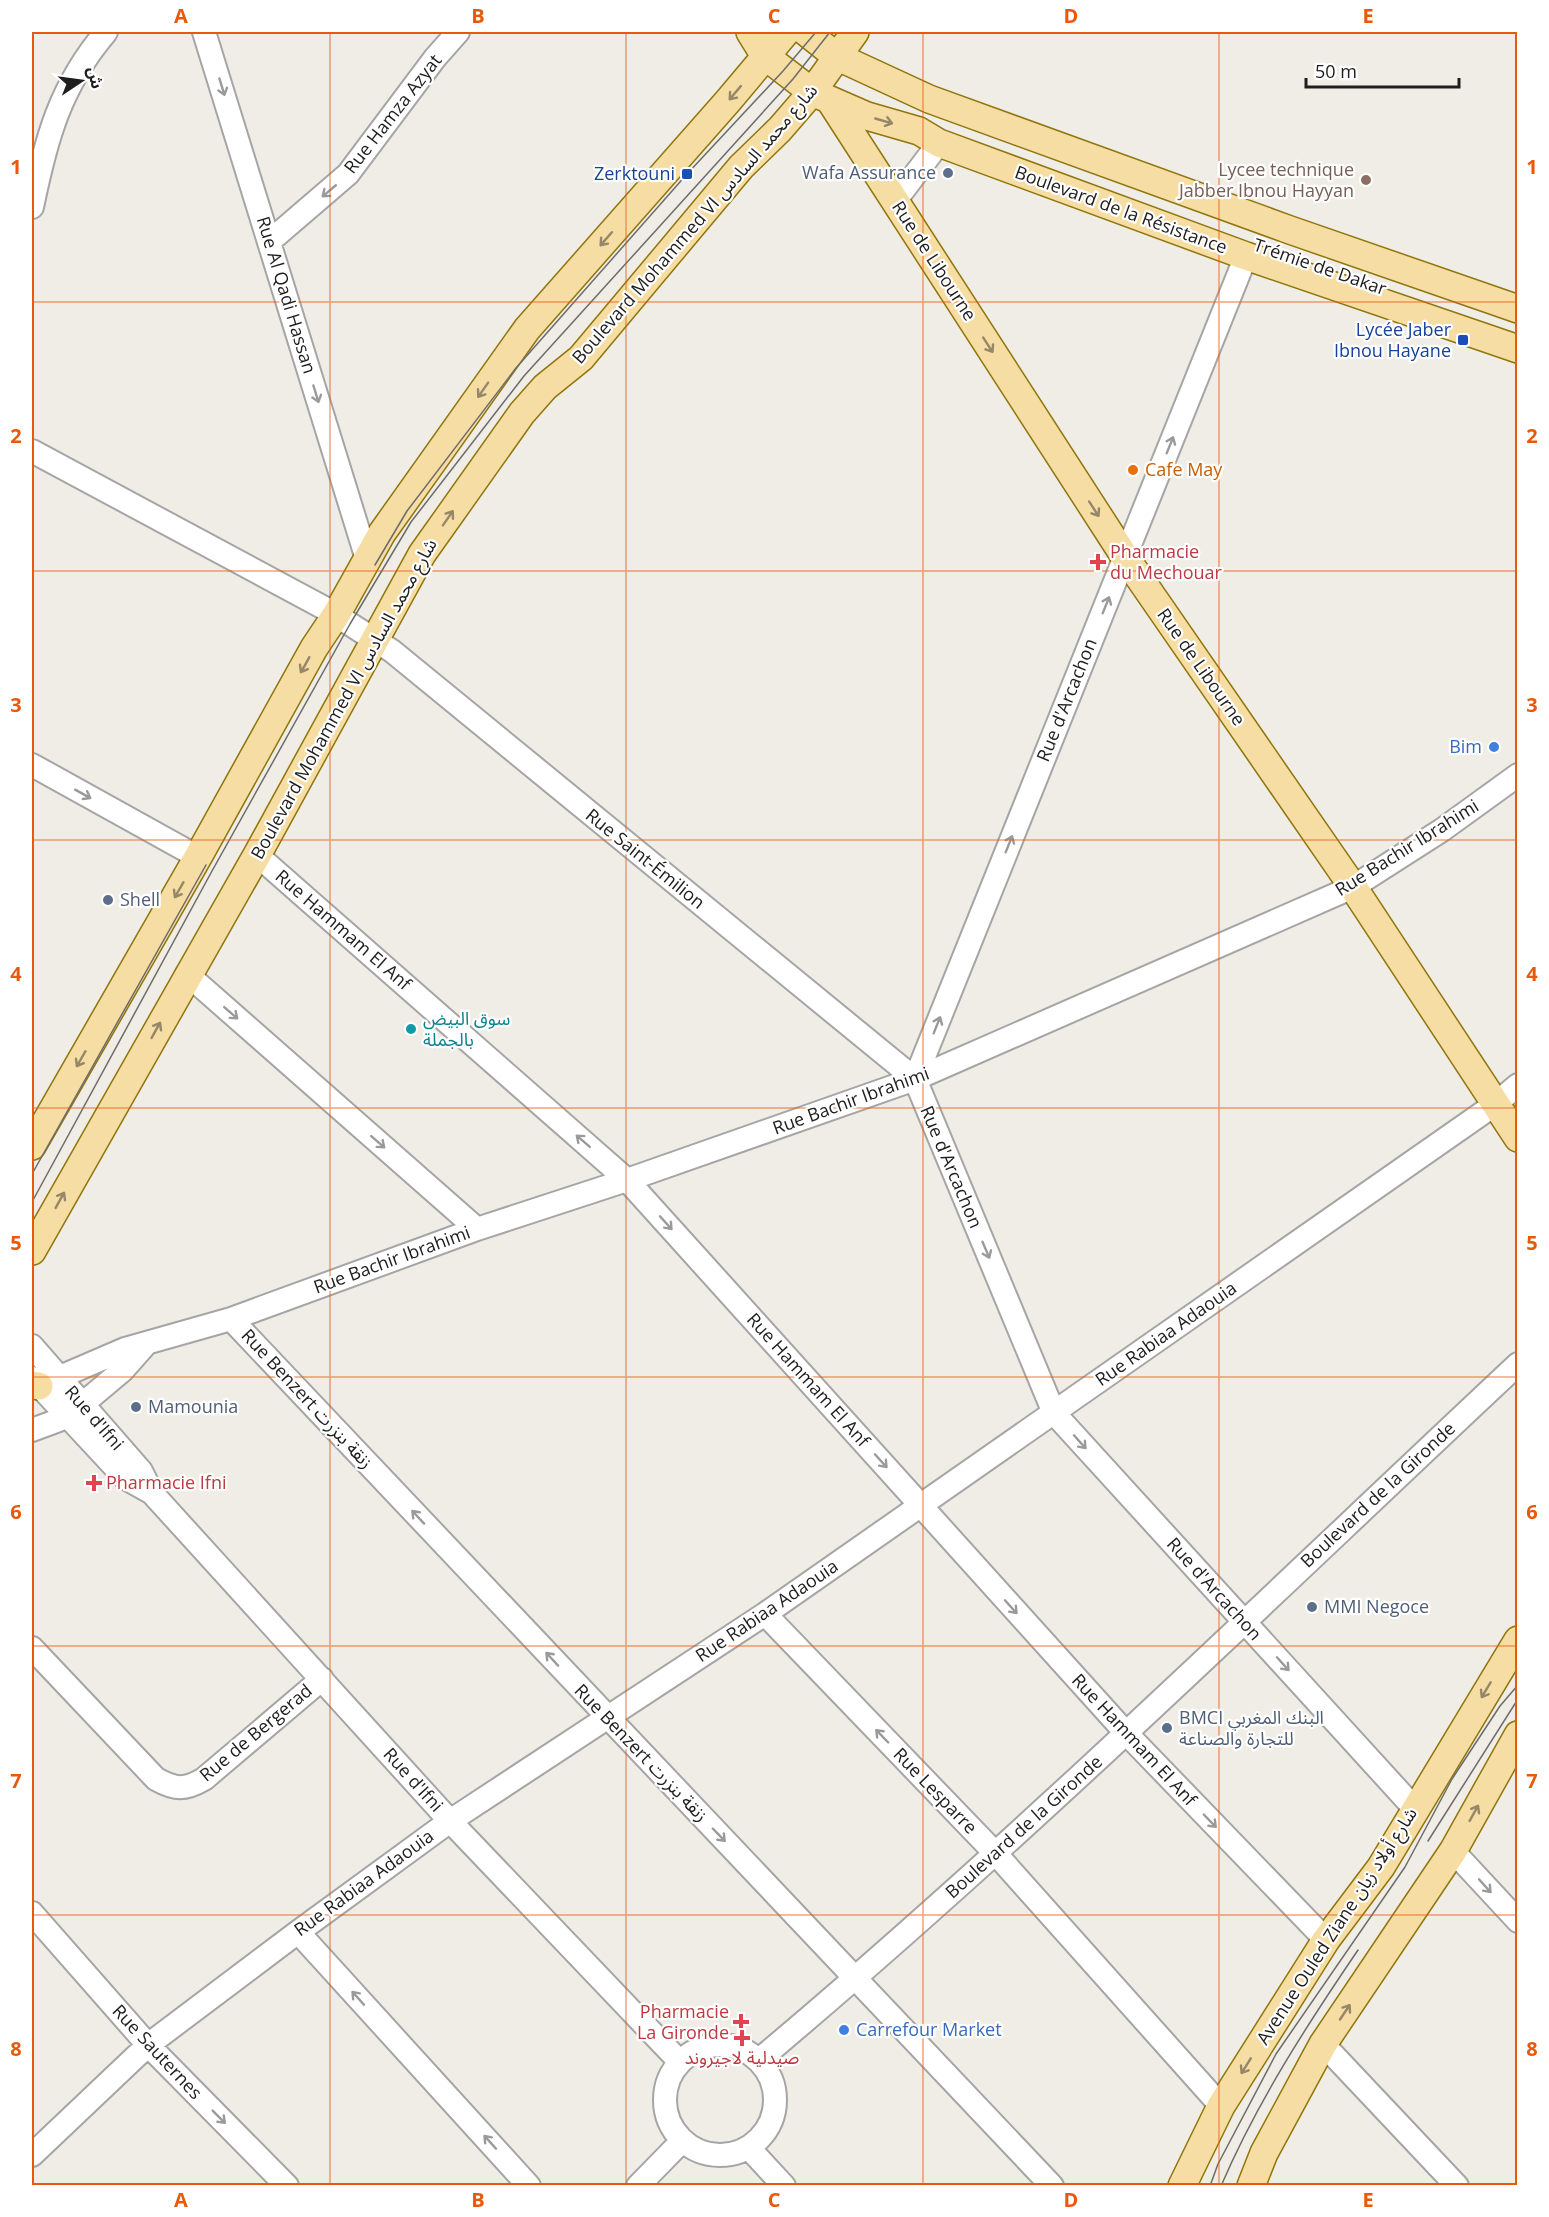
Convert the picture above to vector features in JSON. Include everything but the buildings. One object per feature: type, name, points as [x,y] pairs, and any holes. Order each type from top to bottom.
[{"type":"main road","name":"Boulevard de la Résistance","points":[[750,32],[765,57],[822,97],[867,116],[1246,256],[1518,349]]},
{"type":"main road","points":[[32,1146],[314,648],[336,615],[382,533],[527,329],[786,32]]},
{"type":"main road","points":[[806,32],[836,56],[929,99],[1279,226],[1518,309]]},
{"type":"main road","name":"Boulevard Mohammed VI شارع محمد السادس","points":[[32,1251],[187,974],[257,855],[422,554],[522,413],[545,387],[581,358],[741,167],[780,129],[822,97],[836,56],[855,32]]},
{"type":"main road","name":"Rue de Libourne","points":[[822,97],[895,201],[1125,557],[1353,887],[1494,1105],[1518,1138]]},
{"type":"main road","name":"Trémie de Dakar","points":[[929,99],[968,124],[1518,321]]},
{"type":"main road","name":"Trémie de Dakar","points":[[929,137],[983,144],[1163,212],[1518,335]]},
{"type":"main road","name":"Avenue Ouled Ziane شارع أولاد زيان","points":[[1182,2186],[1221,2106],[1326,1940],[1381,1867],[1518,1640]]},
{"type":"main road","points":[[1251,2186],[1264,2153],[1323,2044],[1453,1851],[1518,1735]]},
{"type":"street","points":[[32,207],[48,135],[56,112],[76,75],[106,32]]},
{"type":"street","name":"Rue Al Qadi Hassan","points":[[204,32],[270,241],[351,512],[368,559]]},
{"type":"street","name":"Rue Hamza Azyat","points":[[270,241],[348,174],[435,58],[458,32]]},
{"type":"street","points":[[895,201],[929,137]]},
{"type":"street","name":"Rue d'Arcachon","points":[[1246,256],[915,1079],[1054,1413],[1415,1809]]},
{"type":"street","name":"Rue Saint-Émilion","points":[[32,451],[336,615],[392,651],[915,1079]]},
{"type":"street","points":[[32,765],[198,856]]},
{"type":"street","name":"Rue Bachir Ibrahimi","points":[[40,1382],[115,1353],[231,1318],[477,1229],[627,1180],[915,1079],[1353,887],[1442,830],[1518,775]]},
{"type":"street","name":"Rue Hammam El Anf","points":[[257,855],[627,1180],[1126,1734],[1326,1940]]},
{"type":"street","points":[[187,974],[477,1229]]},
{"type":"street","name":"Rue Rabiaa Adaouia","points":[[32,2155],[148,2045],[450,1821],[765,1614],[1494,1105],[1518,1085]]},
{"type":"street","name":"Rue Benzert زنقة بنزرت","points":[[231,1318],[1052,2186]]},
{"type":"street","points":[[32,1430],[75,1411],[132,1362],[146,1344]]},
{"type":"street","name":"Rue d'Ifni","points":[[32,1346],[40,1382],[141,1471],[152,1493],[450,1821],[680,2062]]},
{"type":"street","name":"Boulevard de la Gironde","points":[[759,2060],[996,1854],[1518,1364]]},
{"type":"street","name":"Rue Lesparre","points":[[765,1614],[996,1854],[1221,2106]]},
{"type":"street","name":"Rue de Bergerad","points":[[32,1648],[156,1779],[179,1788],[191,1786],[204,1779],[322,1679]]},
{"type":"street","points":[[1453,1851],[1518,1921]]},
{"type":"street","name":"Rue Sauternes","points":[[32,1913],[148,2045],[287,2186]]},
{"type":"street","points":[[298,1932],[529,2186]]},
{"type":"street","points":[[1323,2044],[1457,2186]]},
{"type":"street","points":[[719,2045],[733,2046],[747,2051],[759,2060],[767,2071],[776,2099],[769,2127],[760,2139],[749,2148],[733,2155],[715,2156],[697,2151],[682,2141],[673,2130],[667,2116],[665,2102],[669,2081],[680,2062],[691,2053],[704,2047],[719,2045]]},
{"type":"street","points":[[638,2186],[682,2141]]},
{"type":"street","points":[[749,2148],[784,2186]]},
{"type":"tram line","points":[[375,565],[407,511],[516,368],[816,32]]},
{"type":"tram line","points":[[32,1202],[212,871],[350,624],[411,522],[524,376],[793,79],[830,32]]},
{"type":"tram line","points":[[32,1174],[206,865]]},
{"type":"tram line","points":[[1210,2186],[1218,2164],[1276,2054],[1405,1867],[1452,1779],[1500,1706],[1518,1685]]},
{"type":"tram line","points":[[1428,1841],[1518,1699]]},
{"type":"tram line","points":[[1221,2186],[1267,2094],[1358,1950]]},
{"type":"place","name":"Wafa Assurance","points":[[948,173]]},
{"type":"place","name":"Zerktouni","points":[[687,174]]},
{"type":"place","name":"Lycee technique Jabber Ibnou Hayyan","points":[[1366,180]]},
{"type":"place","name":"Lycée Jaber Ibnou Hayane","points":[[1463,340]]},
{"type":"place","name":"Cafe May","points":[[1133,470]]},
{"type":"place","name":"Pharmacie du Mechouar","points":[[1098,562]]},
{"type":"place","name":"Bim","points":[[1494,747]]},
{"type":"place","name":"Shell","points":[[108,900]]},
{"type":"place","name":"سوق البيض بالجملة","points":[[411,1029]]},
{"type":"place","name":"Mamounia","points":[[136,1407]]},
{"type":"place","name":"Pharmacie Ifni","points":[[94,1483]]},
{"type":"place","name":"MMI Negoce","points":[[1312,1607]]},
{"type":"place","name":"BMCI البنك المغربي للتجارة والصناعة","points":[[1167,1728]]},
{"type":"place","name":"Pharmacie La Gironde","points":[[741,2022]]},
{"type":"place","name":"Carrefour Market","points":[[844,2030]]},
{"type":"place","name":"صيدلية لاجيروند","points":[[742,2038]]}]
